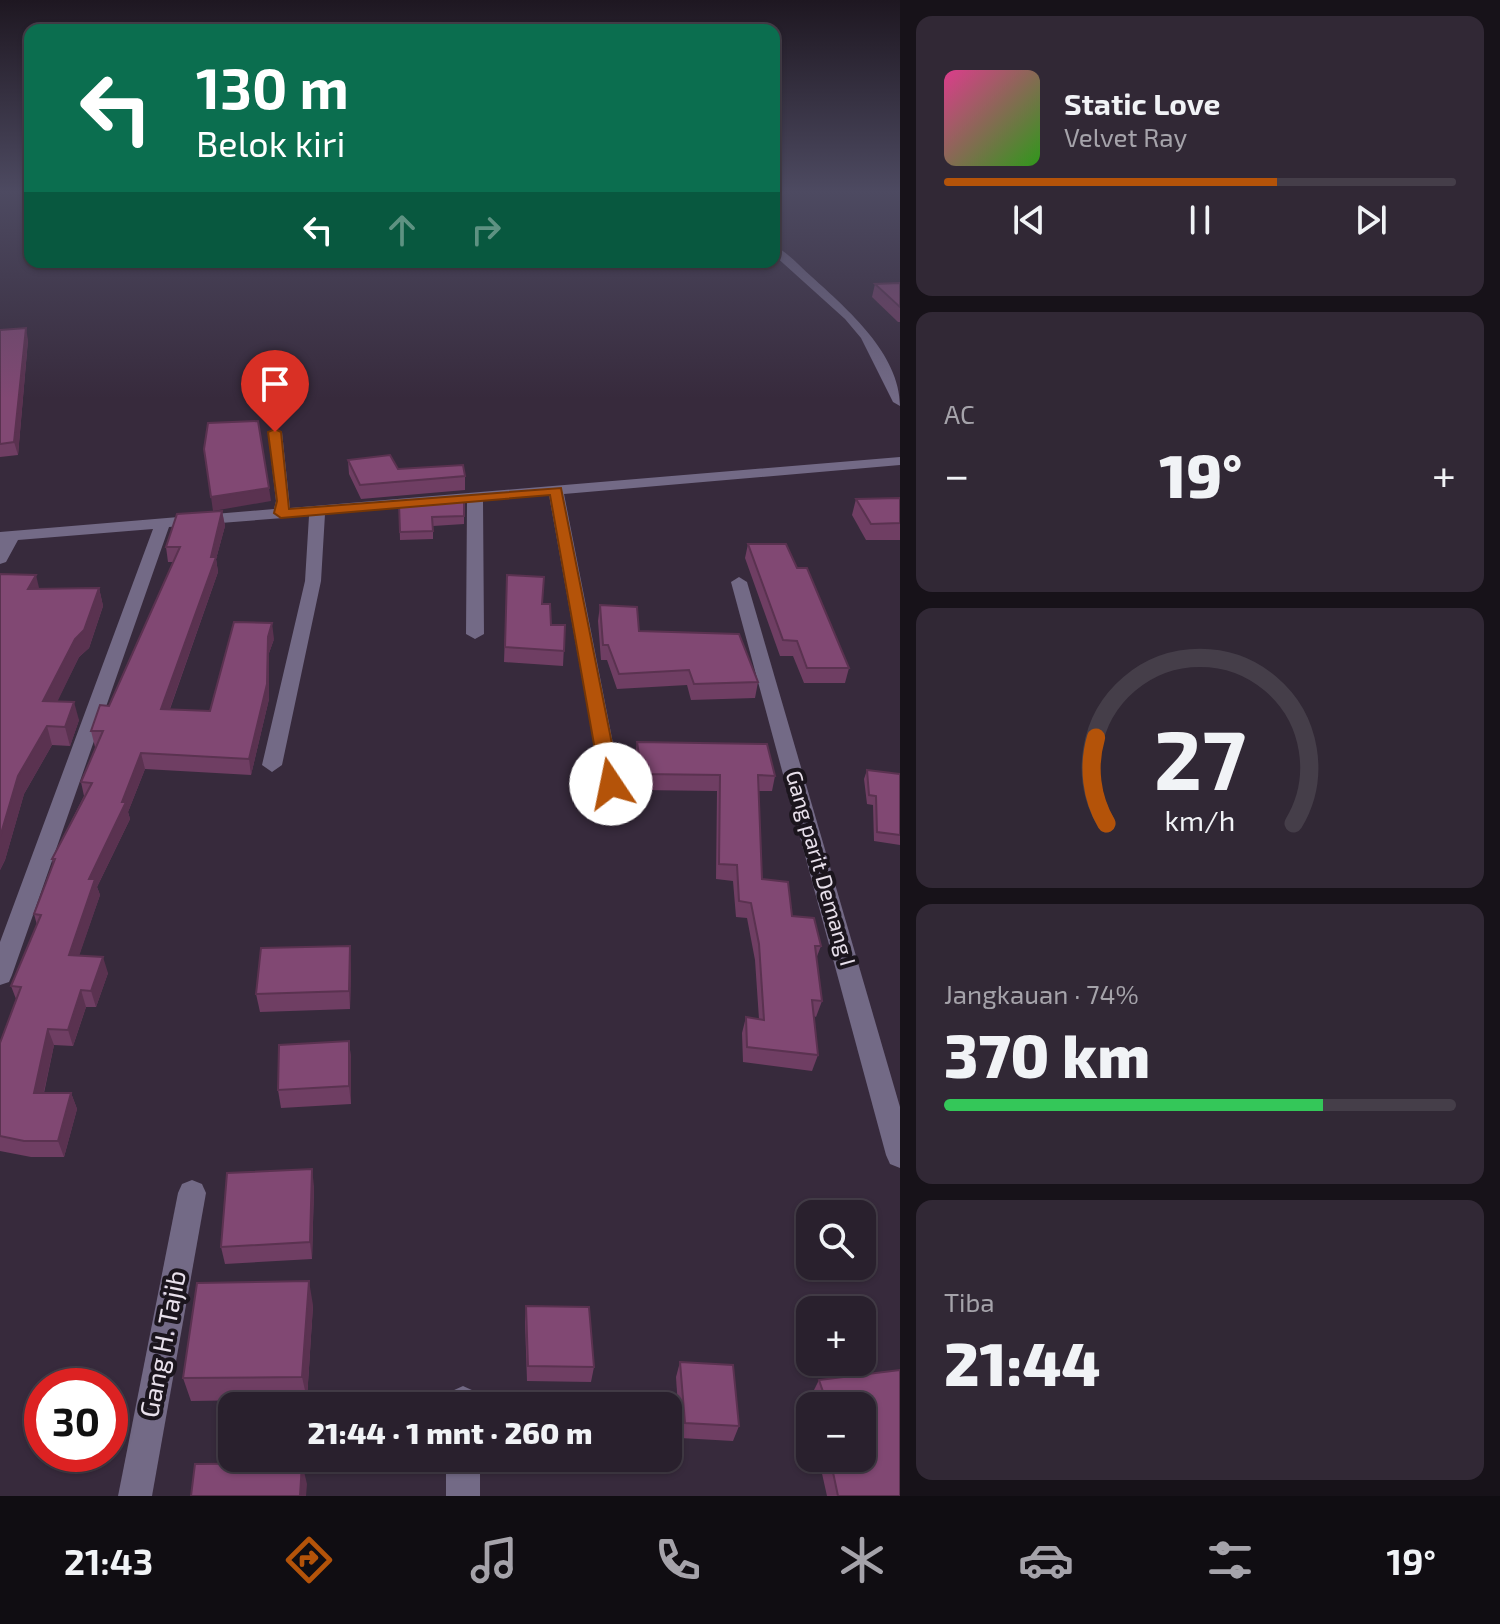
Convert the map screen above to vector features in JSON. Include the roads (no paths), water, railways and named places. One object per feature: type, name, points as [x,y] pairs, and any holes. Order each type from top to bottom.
[{"type":"street","points":[[786,260],[849,317],[866,337],[900,402]]},
{"type":"street","points":[[275,432],[284,501],[281,513]]},
{"type":"street","points":[[0,559],[7,538],[900,461]]},
{"type":"street","points":[[556,491],[611,784]]},
{"type":"street","points":[[475,498],[475,634]]},
{"type":"street","points":[[272,765],[313,581],[317,511]]},
{"type":"street","points":[[0,975],[162,526]]},
{"type":"street","name":"Gang parit Demang I","points":[[739,582],[900,1155]]},
{"type":"street","name":"Gang H. Tajib","points":[[135,1496],[192,1193]]},
{"type":"street","points":[[463,1472],[463,1496]]}]
